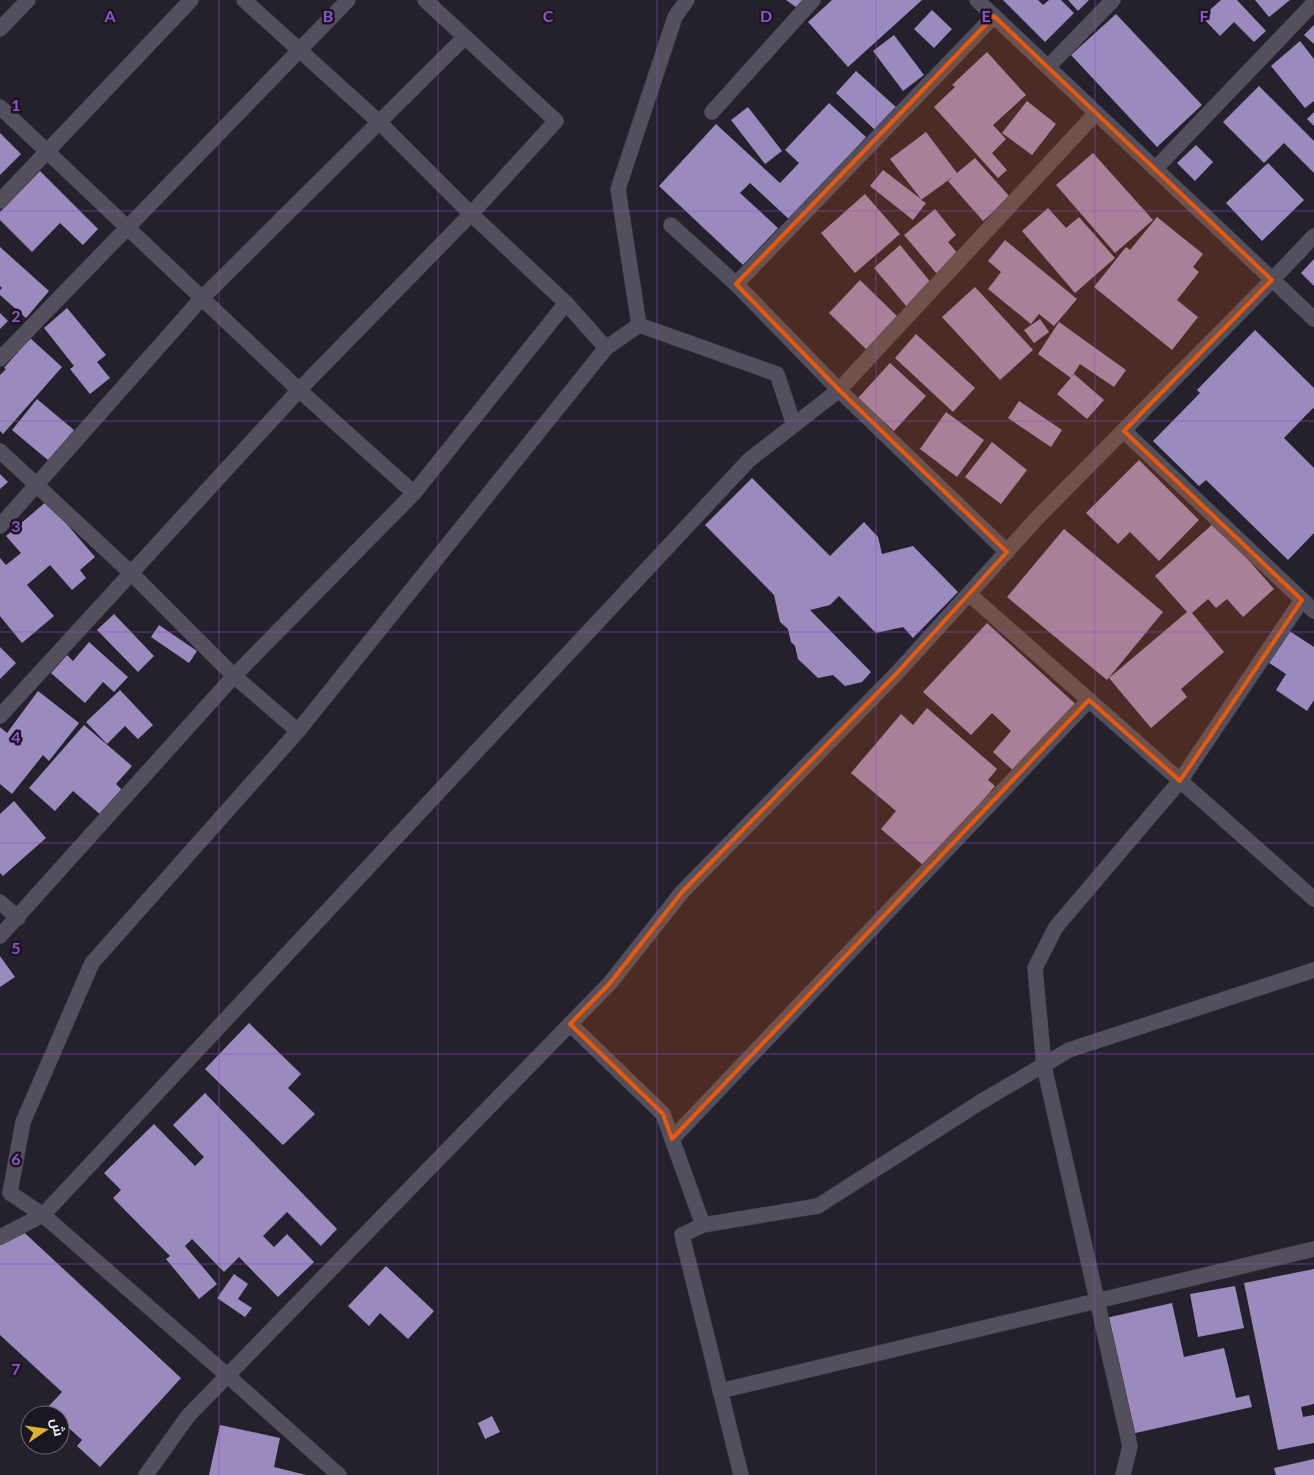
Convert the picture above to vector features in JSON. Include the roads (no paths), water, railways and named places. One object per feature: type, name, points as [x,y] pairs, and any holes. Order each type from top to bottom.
[{"type":"street","points":[[0,29],[28,0]]},
{"type":"street","points":[[0,200],[191,0]]},
{"type":"street","points":[[244,0],[379,122],[471,214],[566,303],[606,348]]},
{"type":"street","points":[[0,359],[348,0]]},
{"type":"street","points":[[0,716],[299,390],[471,214],[556,121],[425,0]]},
{"type":"street","points":[[638,325],[618,189],[676,17],[687,0]]},
{"type":"street","points":[[712,112],[813,0]]},
{"type":"street","points":[[977,0],[1314,319]]},
{"type":"street","points":[[1048,67],[1113,0]]},
{"type":"street","points":[[1155,168],[1314,2]]},
{"type":"street","points":[[736,284],[994,16]]},
{"type":"street","points":[[0,526],[202,298],[465,37]]},
{"type":"street","points":[[0,107],[299,390],[414,492]]},
{"type":"street","points":[[0,1236],[43,1215],[749,460],[839,390],[1096,113]]},
{"type":"street","points":[[671,225],[736,284],[839,390],[1007,552]]},
{"type":"street","points":[[146,1475],[188,1416],[610,983],[682,892],[897,673],[1039,516],[1314,236]]},
{"type":"street","points":[[0,936],[234,676],[414,492],[566,303]]},
{"type":"street","points":[[339,1475],[43,1215],[10,1193],[23,1122],[92,963],[298,731],[606,348],[638,325]]},
{"type":"street","points":[[638,325],[777,374],[794,425]]},
{"type":"street","points":[[1124,430],[1314,611]]},
{"type":"street","points":[[0,451],[132,574],[234,676],[298,731]]},
{"type":"street","points":[[969,594],[1314,900]]},
{"type":"street","points":[[1122,1475],[1130,1446],[1044,1066],[1035,968],[1056,927],[1180,780],[1302,600]]},
{"type":"street","points":[[672,1139],[1089,700]]},
{"type":"street","points":[[0,902],[18,918]]},
{"type":"street","points":[[741,1475],[682,1235],[703,1225],[818,1206],[979,1103],[1069,1050],[1314,970]]},
{"type":"street","points":[[570,1024],[663,1114],[703,1225]]},
{"type":"street","points":[[720,1391],[1314,1249]]}]
